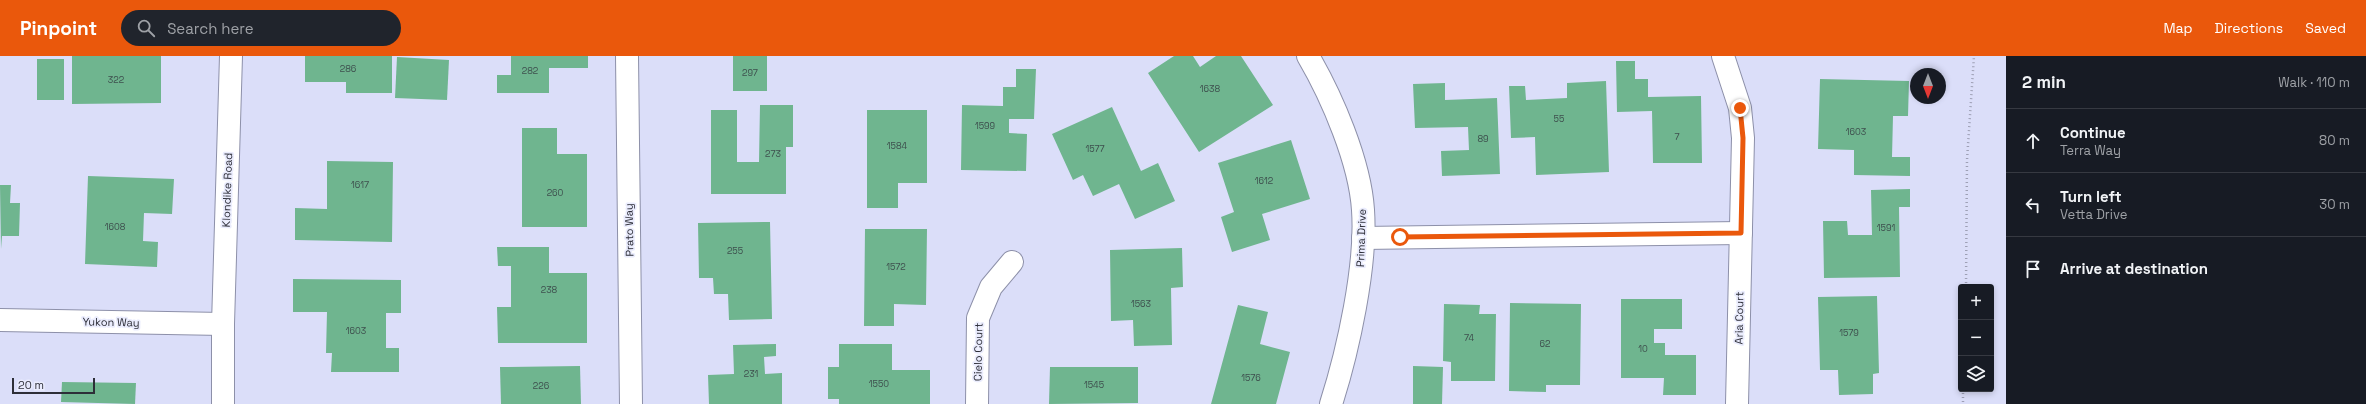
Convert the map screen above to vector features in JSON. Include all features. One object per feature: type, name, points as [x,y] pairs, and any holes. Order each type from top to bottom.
[{"type":"street","name":"Klondike Road","points":[[223,404],[223,324],[231,56]]},
{"type":"street","name":"Prato Way","points":[[627,56],[631,404]]},
{"type":"street","name":"Prima Drive","points":[[1308,56],[1318,73],[1353,157],[1363,209],[1363,238],[1355,299],[1338,382],[1331,404]]},
{"type":"street","name":"Aria Court","points":[[1723,56],[1740,108],[1743,138],[1737,404]]},
{"type":"street","points":[[1363,238],[1741,233]]},
{"type":"street","name":"Cielo Court","points":[[977,404],[978,318],[991,287],[1012,262]]},
{"type":"street","name":"Yukon Way","points":[[0,320],[223,324]]},
{"type":"path","points":[[1966,284],[1967,160],[1974,56]]},
{"type":"path","points":[[1963,392],[1963,404]]},
{"type":"building","points":[[72,56],[161,56],[161,103],[72,104]]},
{"type":"building","points":[[305,56],[392,56],[392,93],[346,93],[346,82],[305,82]]},
{"type":"building","points":[[511,56],[588,56],[588,68],[549,68],[549,93],[497,93],[497,75],[511,75]]},
{"type":"building","points":[[733,56],[767,56],[767,91],[733,91]]},
{"type":"building","points":[[1174,56],[1193,56],[1200,67],[1216,56],[1241,56],[1273,105],[1199,152],[1148,73]]},
{"type":"building","points":[[397,57],[449,60],[447,100],[395,98]]},
{"type":"building","points":[[37,59],[64,59],[64,100],[37,100]]},
{"type":"building","points":[[1616,61],[1635,61],[1635,79],[1648,79],[1648,97],[1701,96],[1702,163],[1653,163],[1652,111],[1617,112]]},
{"type":"building","points":[[1016,69],[1036,69],[1034,119],[1009,119],[1009,133],[1027,134],[1026,171],[961,170],[962,105],[1003,106],[1003,87],[1016,87]]},
{"type":"building","points":[[1820,79],[1909,81],[1908,116],[1893,116],[1892,157],[1910,157],[1910,176],[1854,175],[1854,150],[1818,149]]},
{"type":"building","points":[[1606,81],[1609,172],[1536,175],[1535,137],[1511,138],[1509,86],[1525,86],[1526,100],[1567,98],[1567,83]]},
{"type":"building","points":[[1445,83],[1445,100],[1497,98],[1500,174],[1442,176],[1441,151],[1469,150],[1468,127],[1415,128],[1413,84]]},
{"type":"building","points":[[760,105],[793,105],[793,147],[786,147],[786,194],[711,194],[711,110],[737,110],[737,162],[759,162]]},
{"type":"building","points":[[1112,107],[1141,171],[1158,163],[1175,201],[1135,219],[1119,184],[1093,196],[1083,175],[1073,180],[1052,134]]},
{"type":"building","points":[[867,110],[927,110],[927,183],[898,183],[898,208],[867,208]]},
{"type":"building","points":[[522,128],[557,128],[557,154],[587,154],[587,227],[522,227]]},
{"type":"building","points":[[1291,140],[1310,199],[1262,214],[1270,240],[1232,252],[1221,217],[1234,212],[1218,163]]},
{"type":"building","points":[[327,161],[393,162],[392,242],[295,240],[295,208],[327,209]]},
{"type":"building","points":[[88,176],[174,179],[172,214],[144,213],[143,241],[158,242],[157,267],[85,264]]},
{"type":"building","points":[[0,185],[11,185],[10,203],[20,203],[19,236],[2,236],[1,249]]},
{"type":"building","points":[[1910,189],[1910,207],[1899,207],[1900,277],[1824,278],[1823,221],[1847,221],[1848,235],[1872,235],[1871,190]]},
{"type":"building","points":[[770,222],[772,319],[729,320],[728,294],[714,294],[713,278],[699,278],[698,223]]},
{"type":"building","points":[[865,229],[927,229],[926,305],[894,304],[894,326],[864,326]]},
{"type":"building","points":[[497,247],[549,247],[549,273],[587,273],[587,343],[498,343],[497,307],[511,307],[511,266],[498,266]]},
{"type":"building","points":[[1182,248],[1183,287],[1171,288],[1172,345],[1134,346],[1133,320],[1111,321],[1110,250]]},
{"type":"building","points":[[293,279],[401,280],[401,313],[386,313],[386,348],[399,348],[399,372],[331,372],[332,353],[326,353],[327,312],[293,312]]},
{"type":"building","points":[[1877,296],[1879,373],[1873,374],[1873,394],[1839,395],[1838,370],[1820,370],[1818,297]]},
{"type":"building","points":[[1621,299],[1682,299],[1682,329],[1654,329],[1654,343],[1665,343],[1665,355],[1696,355],[1696,395],[1663,395],[1664,378],[1621,378]]},
{"type":"building","points":[[1510,303],[1581,304],[1580,385],[1546,385],[1546,392],[1509,391]]},
{"type":"building","points":[[1444,304],[1480,305],[1479,314],[1496,314],[1495,381],[1451,381],[1451,362],[1443,361]]},
{"type":"building","points":[[1238,305],[1268,312],[1260,344],[1290,352],[1276,404],[1211,404]]},
{"type":"building","points":[[776,344],[776,356],[764,357],[765,374],[782,373],[782,404],[709,404],[708,375],[734,374],[733,345]]},
{"type":"building","points":[[839,344],[892,344],[892,370],[930,370],[930,404],[839,404],[839,399],[828,399],[828,367],[839,367]]},
{"type":"building","points":[[580,366],[581,404],[501,404],[500,367]]},
{"type":"building","points":[[1413,366],[1443,367],[1442,404],[1413,404]]},
{"type":"building","points":[[1050,367],[1138,367],[1138,403],[1049,404]]},
{"type":"building","points":[[62,382],[136,383],[135,404],[61,402]]},
{"type":"route","points":[[1400,237],[1741,233],[1743,138],[1740,108]]}]
